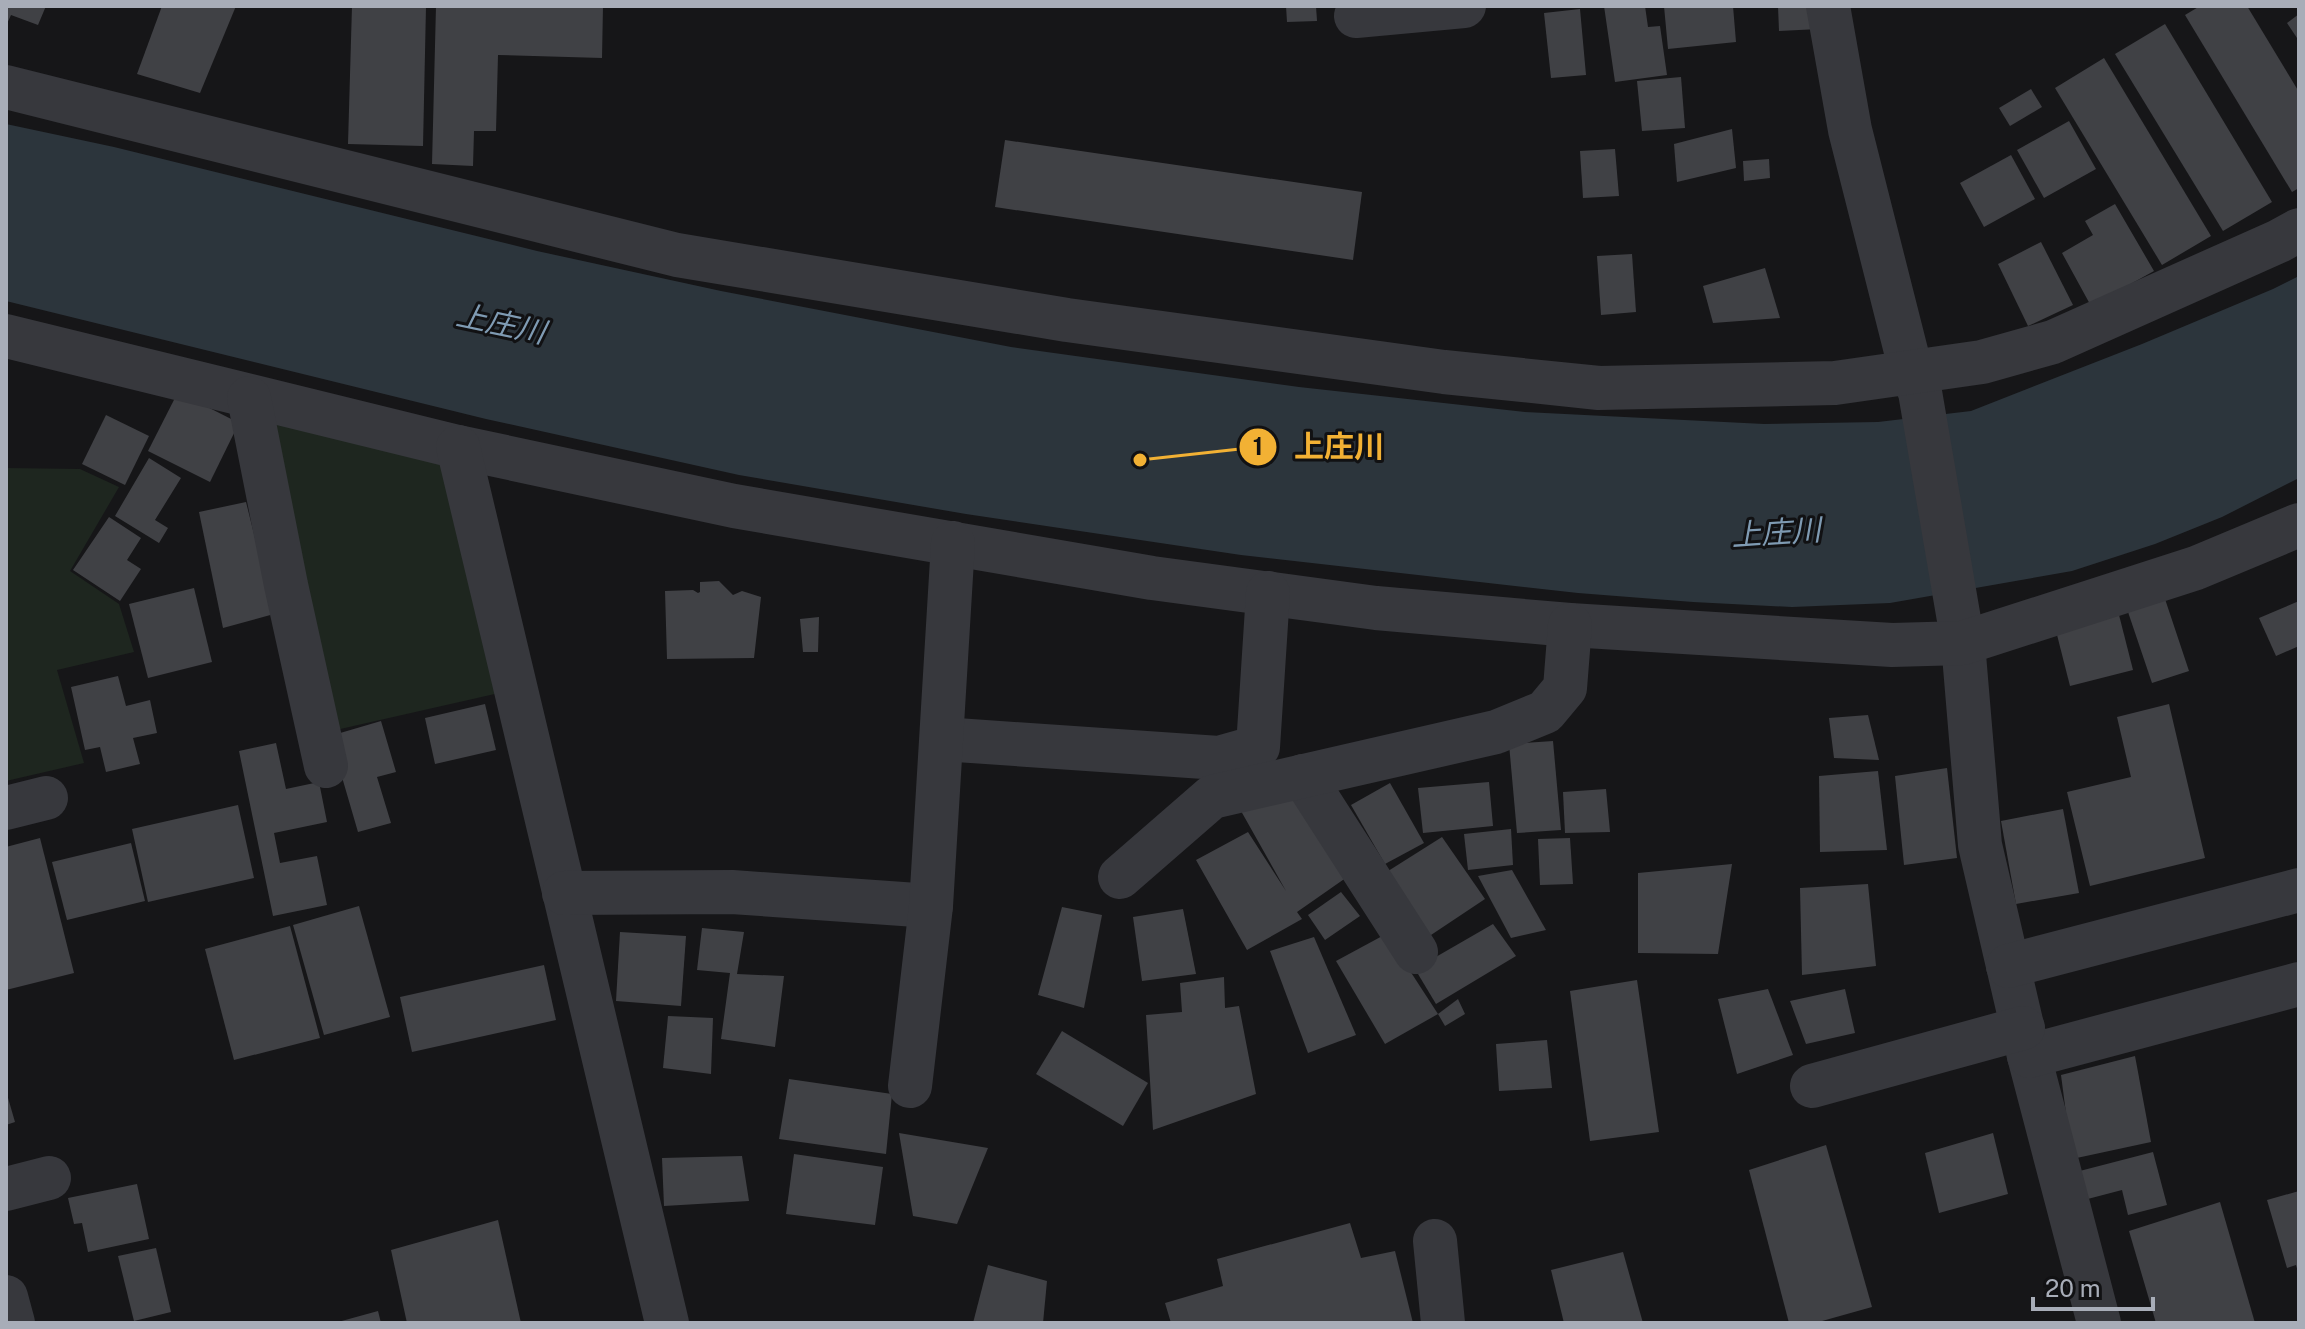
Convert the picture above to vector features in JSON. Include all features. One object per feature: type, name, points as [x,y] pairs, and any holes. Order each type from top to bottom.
[{"type":"street","points":[[1356,16],[1464,6]]},
{"type":"street","points":[[1828,6],[1850,130],[1915,381],[1962,636],[1980,845],[2026,1042],[2099,1323]]},
{"type":"street","points":[[6,87],[677,255],[1067,320],[1444,372],[1599,388],[1915,381],[2053,342],[2299,230]]},
{"type":"street","points":[[6,336],[458,447],[734,506],[1152,578],[1376,608],[1570,625],[1892,645],[1962,636],[2196,568],[2299,525]]},
{"type":"street","points":[[249,398],[326,766]]},
{"type":"street","points":[[458,447],[667,1323]]},
{"type":"street","points":[[910,1086],[931,906],[953,543]]},
{"type":"street","points":[[942,739],[1219,758],[1258,747],[1268,593]]},
{"type":"street","points":[[1120,877],[1212,797],[1496,732],[1545,712],[1565,688],[1570,625]]},
{"type":"street","points":[[1303,776],[1416,952]]},
{"type":"street","points":[[2008,966],[2299,890]]},
{"type":"street","points":[[564,893],[732,892],[931,906]]},
{"type":"street","points":[[1812,1086],[2299,984]]},
{"type":"street","points":[[6,1189],[49,1178]]},
{"type":"street","points":[[1435,1241],[1443,1323]]},
{"type":"street","points":[[6,1297],[13,1323]]},
{"type":"shaded area","points":[[256,406],[452,451],[508,691],[327,732]]},
{"type":"shaded area","points":[[6,468],[80,469],[119,487],[70,571],[119,604],[134,652],[57,670],[84,763],[6,781]]},
{"type":"water","points":[[6,124],[114,147],[537,251],[721,291],[1011,347],[1299,387],[1525,412],[1764,424],[1878,422],[1971,411],[2142,344],[2299,276],[2299,478],[2222,517],[2155,544],[2072,571],[1890,603],[1792,607],[1578,593],[1241,555],[966,514],[739,475],[486,419],[6,301]]},
{"type":"building","points":[[6,6],[46,6],[38,25],[11,15],[6,26]]},
{"type":"building","points":[[162,6],[236,6],[200,93],[137,74]]},
{"type":"building","points":[[352,6],[426,6],[423,146],[348,144]]},
{"type":"building","points":[[436,6],[603,6],[602,58],[498,55],[496,131],[474,131],[473,166],[432,164]]},
{"type":"building","points":[[1286,6],[1316,6],[1317,21],[1287,22]]},
{"type":"building","points":[[1604,6],[1645,6],[1648,27],[1660,26],[1667,75],[1615,82]]},
{"type":"building","points":[[1664,6],[1733,6],[1736,42],[1668,49]]},
{"type":"building","points":[[1778,6],[1818,6],[1819,29],[1779,31]]},
{"type":"building","points":[[2200,6],[2247,6],[2299,92],[2299,188],[2292,192],[2185,15]]},
{"type":"building","points":[[1580,9],[1586,75],[1551,78],[1544,13]]},
{"type":"building","points":[[2299,14],[2299,41],[2287,23]]},
{"type":"building","points":[[2165,24],[2272,202],[2223,231],[2115,54]]},
{"type":"building","points":[[2104,58],[2211,236],[2162,265],[2055,88]]},
{"type":"building","points":[[1681,77],[1685,128],[1642,131],[1637,81]]},
{"type":"building","points":[[2031,89],[2042,107],[2010,126],[1999,108]]},
{"type":"building","points":[[2069,121],[2096,169],[2044,198],[2017,150]]},
{"type":"building","points":[[1732,129],[1736,168],[1677,182],[1674,144]]},
{"type":"building","points":[[1005,140],[1362,192],[1353,260],[995,207]]},
{"type":"building","points":[[1615,149],[1619,196],[1583,198],[1580,151]]},
{"type":"building","points":[[2011,155],[2035,199],[1984,227],[1960,183]]},
{"type":"building","points":[[1769,159],[1770,178],[1744,181],[1743,161]]},
{"type":"building","points":[[2115,204],[2154,271],[2091,306],[2062,253],[2093,235],[2085,221]]},
{"type":"building","points":[[2041,242],[2073,305],[2028,326],[1998,264]]},
{"type":"building","points":[[1632,254],[1636,312],[1601,315],[1597,256]]},
{"type":"building","points":[[1765,268],[1780,318],[1713,323],[1703,286]]},
{"type":"building","points":[[178,392],[239,423],[210,482],[148,451]]},
{"type":"building","points":[[106,415],[149,436],[125,485],[82,464]]},
{"type":"building","points":[[149,458],[181,478],[155,520],[168,528],[159,543],[115,516]]},
{"type":"building","points":[[246,502],[274,614],[223,628],[199,512]]},
{"type":"building","points":[[109,517],[141,538],[127,560],[141,569],[120,601],[73,570]]},
{"type":"building","points":[[719,581],[733,595],[742,591],[761,597],[754,658],[667,659],[665,591],[693,590],[698,593],[700,582]]},
{"type":"building","points":[[194,588],[212,662],[148,678],[129,604]]},
{"type":"building","points":[[2164,596],[2189,671],[2152,683],[2127,609]]},
{"type":"building","points":[[2299,601],[2299,646],[2276,656],[2259,618]]},
{"type":"building","points":[[2118,611],[2133,670],[2070,686],[2055,627]]},
{"type":"building","points":[[819,617],[818,652],[803,652],[800,619]]},
{"type":"building","points":[[118,676],[126,706],[150,700],[157,733],[133,738],[140,764],[106,772],[100,747],[85,750],[71,687]]},
{"type":"building","points":[[485,704],[496,750],[435,764],[425,718]]},
{"type":"building","points":[[2169,704],[2205,858],[2090,886],[2067,792],[2131,777],[2117,717]]},
{"type":"building","points":[[1868,715],[1879,760],[1834,758],[1829,718]]},
{"type":"building","points":[[381,721],[396,772],[377,777],[391,823],[358,832],[330,736]]},
{"type":"building","points":[[1553,741],[1561,830],[1517,833],[1509,744]]},
{"type":"building","points":[[276,743],[286,789],[319,782],[327,822],[274,833],[280,863],[317,856],[327,905],[273,916],[239,751]]},
{"type":"building","points":[[1947,768],[1957,858],[1904,865],[1895,776]]},
{"type":"building","points":[[1878,771],[1887,850],[1820,852],[1819,776]]},
{"type":"building","points":[[1489,782],[1493,826],[1423,833],[1418,788]]},
{"type":"building","points":[[1390,783],[1424,843],[1385,864],[1351,805]]},
{"type":"building","points":[[1291,786],[1350,875],[1297,912],[1302,919],[1247,950],[1196,860],[1248,832],[1286,891],[1241,811]]},
{"type":"building","points":[[1606,789],[1610,832],[1565,833],[1563,792]]},
{"type":"building","points":[[238,805],[254,878],[148,902],[132,829]]},
{"type":"building","points":[[2063,809],[2079,893],[2016,904],[2001,821]]},
{"type":"building","points":[[1511,829],[1513,865],[1468,870],[1464,834]]},
{"type":"building","points":[[1442,837],[1485,899],[1428,937],[1385,873]]},
{"type":"building","points":[[40,838],[74,973],[6,990],[6,847]]},
{"type":"building","points":[[1570,838],[1573,884],[1540,885],[1538,839]]},
{"type":"building","points":[[131,843],[145,901],[67,920],[52,862]]},
{"type":"building","points":[[1732,864],[1718,954],[1638,953],[1638,873]]},
{"type":"building","points":[[1512,870],[1546,930],[1511,938],[1478,876]]},
{"type":"building","points":[[1868,884],[1876,966],[1802,975],[1800,888]]},
{"type":"building","points":[[1341,892],[1360,916],[1325,940],[1308,915]]},
{"type":"building","points":[[359,906],[390,1017],[324,1035],[293,925]]},
{"type":"building","points":[[1062,907],[1102,915],[1084,1008],[1038,995]]},
{"type":"building","points":[[1183,909],[1196,974],[1142,981],[1133,917]]},
{"type":"building","points":[[1493,924],[1516,956],[1436,1004],[1415,969]]},
{"type":"building","points":[[290,926],[320,1038],[234,1060],[205,949]]},
{"type":"building","points":[[702,928],[744,932],[737,974],[784,976],[775,1047],[721,1039],[730,973],[697,970]]},
{"type":"building","points":[[620,932],[686,936],[681,1006],[616,1001]]},
{"type":"building","points":[[1386,934],[1438,1014],[1385,1044],[1336,961]]},
{"type":"building","points":[[1314,937],[1356,1035],[1308,1053],[1270,951]]},
{"type":"building","points":[[544,965],[556,1020],[412,1052],[400,997]]},
{"type":"building","points":[[1224,977],[1225,1008],[1239,1006],[1256,1094],[1153,1130],[1146,1015],[1182,1012],[1180,983]]},
{"type":"building","points":[[1637,980],[1659,1132],[1590,1141],[1570,991]]},
{"type":"building","points":[[1768,989],[1793,1055],[1737,1074],[1718,999]]},
{"type":"building","points":[[1845,989],[1855,1033],[1806,1044],[1790,1001]]},
{"type":"building","points":[[1458,999],[1465,1014],[1445,1026],[1438,1014]]},
{"type":"building","points":[[668,1016],[713,1018],[711,1074],[663,1068]]},
{"type":"building","points":[[1062,1031],[1148,1083],[1123,1126],[1036,1074]]},
{"type":"building","points":[[1547,1040],[1552,1088],[1499,1091],[1496,1044]]},
{"type":"building","points":[[2135,1056],[2151,1142],[2072,1159],[2061,1075]]},
{"type":"building","points":[[789,1079],[892,1094],[886,1154],[779,1139]]},
{"type":"building","points":[[6,1091],[15,1122],[6,1125]]},
{"type":"building","points":[[899,1133],[988,1148],[957,1224],[913,1216]]},
{"type":"building","points":[[1993,1133],[2008,1194],[1939,1213],[1925,1153]]},
{"type":"building","points":[[1826,1145],[1872,1307],[1815,1323],[1789,1323],[1749,1170]]},
{"type":"building","points":[[2153,1152],[2167,1205],[2128,1215],[2122,1190],[2080,1201],[2072,1173]]},
{"type":"building","points":[[794,1154],[883,1167],[875,1225],[786,1214]]},
{"type":"building","points":[[742,1156],[749,1201],[664,1206],[662,1158]]},
{"type":"building","points":[[137,1184],[149,1239],[88,1252],[82,1223],[74,1224],[68,1198]]},
{"type":"building","points":[[2299,1191],[2298,1272],[2296,1265],[2287,1268],[2267,1200]]},
{"type":"building","points":[[2220,1202],[2255,1323],[2156,1323],[2129,1231]]},
{"type":"building","points":[[498,1220],[521,1323],[407,1323],[391,1250]]},
{"type":"building","points":[[1350,1223],[1361,1258],[1395,1251],[1413,1323],[1171,1323],[1165,1303],[1223,1286],[1217,1259]]},
{"type":"building","points":[[156,1248],[171,1312],[134,1321],[118,1256]]},
{"type":"building","points":[[1623,1252],[1643,1323],[1564,1323],[1551,1270]]},
{"type":"building","points":[[988,1265],[1047,1281],[1043,1323],[973,1323]]},
{"type":"building","points":[[378,1311],[381,1323],[338,1323],[338,1322]]},
{"type":"place","name":"上庄川","points":[[1140,460]]}]
